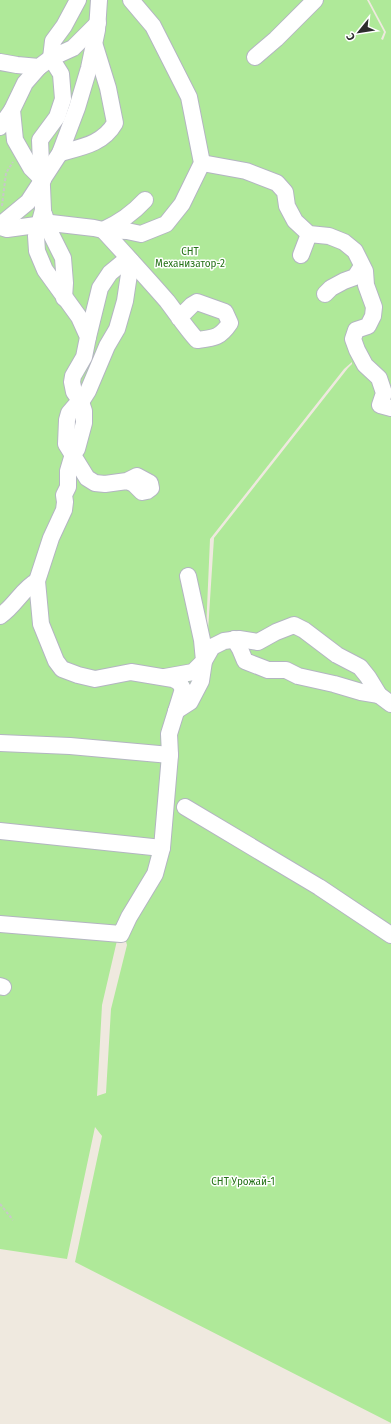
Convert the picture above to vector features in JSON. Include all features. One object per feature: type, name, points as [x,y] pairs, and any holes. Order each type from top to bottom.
[{"type":"street","points":[[45,62],[53,41],[64,26],[78,0]]},
{"type":"street","points":[[1,216],[5,221],[28,202],[60,153],[77,108],[89,68],[98,22],[99,0]]},
{"type":"street","points":[[0,227],[7,229],[43,219],[103,230],[127,231],[141,234],[166,224],[182,204],[202,163],[189,97],[153,26],[130,0]]},
{"type":"street","points":[[255,57],[276,40],[314,0]]},
{"type":"street","points":[[0,127],[12,110],[25,83],[45,62],[73,48],[98,22]]},
{"type":"street","points":[[60,153],[84,147],[99,140],[110,132],[115,123],[108,88],[94,43]]},
{"type":"street","points":[[0,62],[17,65],[45,62],[61,74],[64,99],[57,117],[40,140],[43,180],[43,219],[36,236],[37,251],[45,270],[79,317],[88,337]]},
{"type":"street","points":[[12,110],[15,140],[31,168],[43,180]]},
{"type":"street","points":[[202,163],[246,171],[276,182],[284,192],[287,206],[295,221],[309,234],[329,236],[344,242],[355,251],[365,271],[366,285],[374,307],[373,316],[368,326],[356,330],[353,339],[365,365],[379,378],[384,392],[380,405],[391,408]]},
{"type":"street","points":[[103,230],[119,222],[145,200]]},
{"type":"street","points":[[43,219],[63,258],[65,283],[64,298]]},
{"type":"street","points":[[103,230],[157,290],[179,318]]},
{"type":"street","points":[[301,255],[309,234]]},
{"type":"street","points":[[0,924],[121,934],[154,874],[162,848],[170,755],[169,734],[183,689],[179,682],[173,679],[131,672],[95,679],[62,669],[56,661],[41,624],[37,581],[51,538],[64,510],[64,495],[68,487],[68,471],[72,456],[77,449],[84,423],[84,411],[81,402],[74,392],[72,382],[73,376],[84,357],[100,288],[110,273],[130,259]]},
{"type":"street","points":[[81,402],[88,391],[107,346],[117,329],[126,301],[130,259]]},
{"type":"street","points":[[325,294],[331,288],[344,280],[355,277],[362,266]]},
{"type":"street","points":[[380,381],[391,369]]},
{"type":"street","points":[[72,456],[87,478],[95,483],[105,484],[127,481]]},
{"type":"street","points":[[176,711],[190,702],[201,682],[204,661],[202,640],[188,576]]},
{"type":"street","points":[[0,616],[9,610],[31,584],[37,581]]},
{"type":"street","points":[[161,678],[193,672],[204,661],[212,648],[224,641],[239,638],[258,642],[276,632],[294,625],[304,630],[337,655],[360,667],[385,699]]},
{"type":"street","points":[[234,639],[245,660],[268,670],[286,670],[298,676],[334,684],[385,699]]},
{"type":"street","points":[[0,743],[70,746],[170,755]]},
{"type":"street","points":[[185,806],[319,887],[391,935]]},
{"type":"street","points":[[0,831],[162,848]]},
{"type":"path","points":[[1,216],[6,173],[21,150]]},
{"type":"path","points":[[0,1204],[13,1220]]},
{"type":"green space","points":[[0,0],[367,0],[384,32],[381,39],[383,40],[386,32],[369,0],[391,0],[391,1423],[75,1262],[102,1136],[95,1127],[67,1259],[0,1249]],"holes":[[[352,362],[352,364],[214,538],[208,631],[206,631],[210,539],[344,369]],[[167,733],[178,733],[167,860],[124,934],[127,945],[111,1009],[106,1093],[97,1096],[102,1005],[122,919],[157,857]]]},
{"type":"park label","name":"СНТ Механизатор-2","points":[[190,258]]},
{"type":"park label","name":"СНТ Урожай-1","points":[[243,1182]]}]
